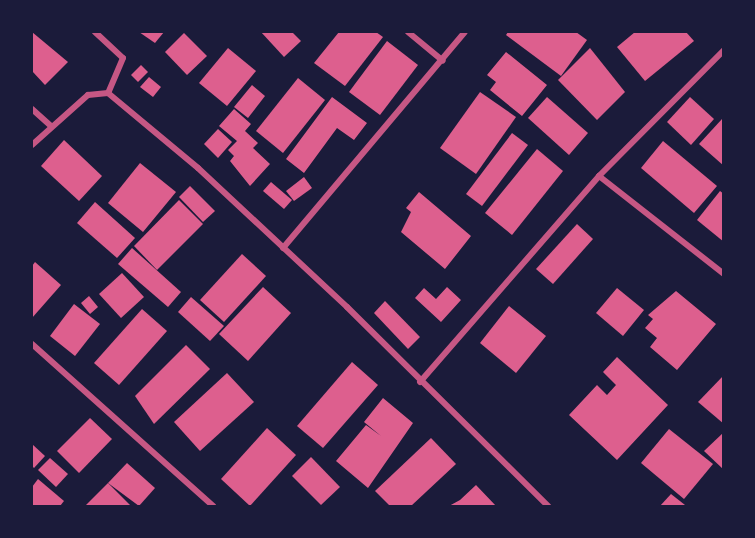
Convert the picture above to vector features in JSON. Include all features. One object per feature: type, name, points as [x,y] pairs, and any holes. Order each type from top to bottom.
[{"type":"street","points":[[94,32],[123,58],[108,93]]},
{"type":"street","points":[[408,32],[443,61]]},
{"type":"street","points":[[283,248],[443,61],[465,32]]},
{"type":"street","points":[[420,382],[599,176],[723,50]]},
{"type":"street","points":[[32,145],[50,125],[88,95],[108,93],[283,248],[548,507]]},
{"type":"street","points":[[32,109],[50,125]]},
{"type":"street","points":[[599,176],[723,274]]},
{"type":"street","points":[[32,344],[213,507]]},
{"type":"building","points":[[32,32],[68,62],[45,85],[32,71]]},
{"type":"building","points":[[139,32],[164,32],[155,43]]},
{"type":"building","points":[[261,32],[292,32],[301,41],[284,57]]},
{"type":"building","points":[[339,32],[376,32],[383,37],[345,86],[314,63]]},
{"type":"building","points":[[508,32],[576,32],[587,40],[561,76],[506,35]]},
{"type":"building","points":[[635,32],[686,32],[694,41],[645,81],[617,47]]},
{"type":"building","points":[[184,33],[207,56],[187,75],[165,52]]},
{"type":"building","points":[[387,41],[418,65],[380,115],[349,92]]},
{"type":"building","points":[[228,48],[256,71],[227,106],[199,83]]},
{"type":"building","points":[[590,48],[625,92],[597,120],[558,80]]},
{"type":"building","points":[[506,52],[547,85],[522,116],[490,90],[496,82],[487,75]]},
{"type":"building","points":[[141,65],[148,72],[138,82],[131,75]]},
{"type":"building","points":[[149,77],[161,87],[153,97],[140,87]]},
{"type":"building","points":[[298,78],[325,100],[283,153],[256,131]]},
{"type":"building","points":[[252,85],[265,96],[248,118],[234,107]]},
{"type":"building","points":[[480,92],[516,117],[476,174],[440,148]]},
{"type":"building","points":[[332,97],[367,123],[354,140],[337,128],[304,173],[286,159]]},
{"type":"building","points":[[547,97],[588,133],[569,155],[528,118]]},
{"type":"building","points":[[690,97],[714,119],[691,145],[667,122]]},
{"type":"building","points":[[234,109],[251,124],[245,131],[258,143],[253,148],[270,164],[250,186],[230,161],[234,156],[228,150],[237,141],[219,126]]},
{"type":"building","points":[[722,119],[724,121],[724,166],[699,144]]},
{"type":"building","points":[[218,129],[232,142],[218,158],[204,144]]},
{"type":"building","points":[[512,133],[528,145],[482,206],[466,194]]},
{"type":"building","points":[[64,140],[102,176],[79,201],[41,166]]},
{"type":"building","points":[[663,141],[717,186],[694,213],[641,168]]},
{"type":"building","points":[[537,149],[563,171],[512,235],[485,213]]},
{"type":"building","points":[[140,163],[176,192],[143,232],[108,203]]},
{"type":"building","points":[[304,177],[312,188],[294,201],[286,191]]},
{"type":"building","points":[[271,182],[292,200],[284,209],[263,191]]},
{"type":"building","points":[[190,186],[215,211],[203,222],[179,197]]},
{"type":"building","points":[[720,191],[724,194],[724,242],[697,220]]},
{"type":"building","points":[[419,192],[471,236],[445,269],[401,232],[411,212],[406,208]]},
{"type":"building","points":[[179,200],[203,224],[157,270],[134,246]]},
{"type":"building","points":[[95,202],[135,238],[117,258],[77,223]]},
{"type":"building","points":[[577,224],[593,239],[553,284],[536,269]]},
{"type":"building","points":[[132,248],[181,292],[168,307],[118,264]]},
{"type":"building","points":[[242,254],[266,276],[224,322],[200,300]]},
{"type":"building","points":[[35,262],[61,285],[32,318],[32,266]]},
{"type":"building","points":[[122,273],[144,297],[121,318],[99,294]]},
{"type":"building","points":[[263,287],[291,313],[248,361],[219,334]]},
{"type":"building","points":[[447,287],[461,300],[441,322],[415,298],[424,288],[436,299]]},
{"type":"building","points":[[617,288],[644,310],[623,336],[596,313]]},
{"type":"building","points":[[676,291],[716,324],[677,370],[650,347],[657,338],[645,328],[653,319],[648,315]]},
{"type":"building","points":[[89,296],[98,307],[90,314],[81,303]]},
{"type":"building","points":[[191,297],[224,326],[210,341],[178,312]]},
{"type":"building","points":[[385,301],[420,337],[408,349],[374,313]]},
{"type":"building","points":[[74,304],[100,324],[75,356],[50,336]]},
{"type":"building","points":[[509,306],[546,336],[516,373],[480,343]]},
{"type":"building","points":[[142,309],[167,331],[119,385],[94,363]]},
{"type":"building","points":[[186,345],[210,369],[154,424],[135,396]]},
{"type":"building","points":[[617,357],[668,405],[617,460],[569,415],[597,385],[607,395],[616,385],[603,372]]},
{"type":"building","points":[[352,362],[378,385],[323,448],[297,426]]},
{"type":"building","points":[[227,373],[254,402],[200,451],[174,422]]},
{"type":"building","points":[[724,375],[724,424],[698,402]]},
{"type":"building","points":[[383,398],[413,423],[368,488],[336,461],[366,425],[381,436],[364,422]]},
{"type":"building","points":[[90,418],[112,439],[79,473],[57,451]]},
{"type":"building","points":[[267,428],[296,455],[250,506],[221,479]]},
{"type":"building","points":[[669,429],[713,464],[684,499],[641,463]]},
{"type":"building","points":[[724,432],[724,470],[704,451]]},
{"type":"building","points":[[431,438],[456,464],[411,506],[390,506],[375,491]]},
{"type":"building","points":[[32,444],[45,456],[34,468],[32,466]]},
{"type":"building","points":[[311,457],[340,487],[321,505],[292,476]]},
{"type":"building","points":[[50,458],[68,474],[56,487],[38,470]]},
{"type":"building","points":[[127,463],[155,488],[139,506],[108,483]]},
{"type":"building","points":[[38,479],[64,501],[60,506],[32,506],[32,487]]},
{"type":"building","points":[[108,483],[131,506],[85,506]]},
{"type":"building","points":[[476,485],[496,506],[449,506],[460,500]]},
{"type":"building","points":[[671,494],[685,505],[660,506]]}]
